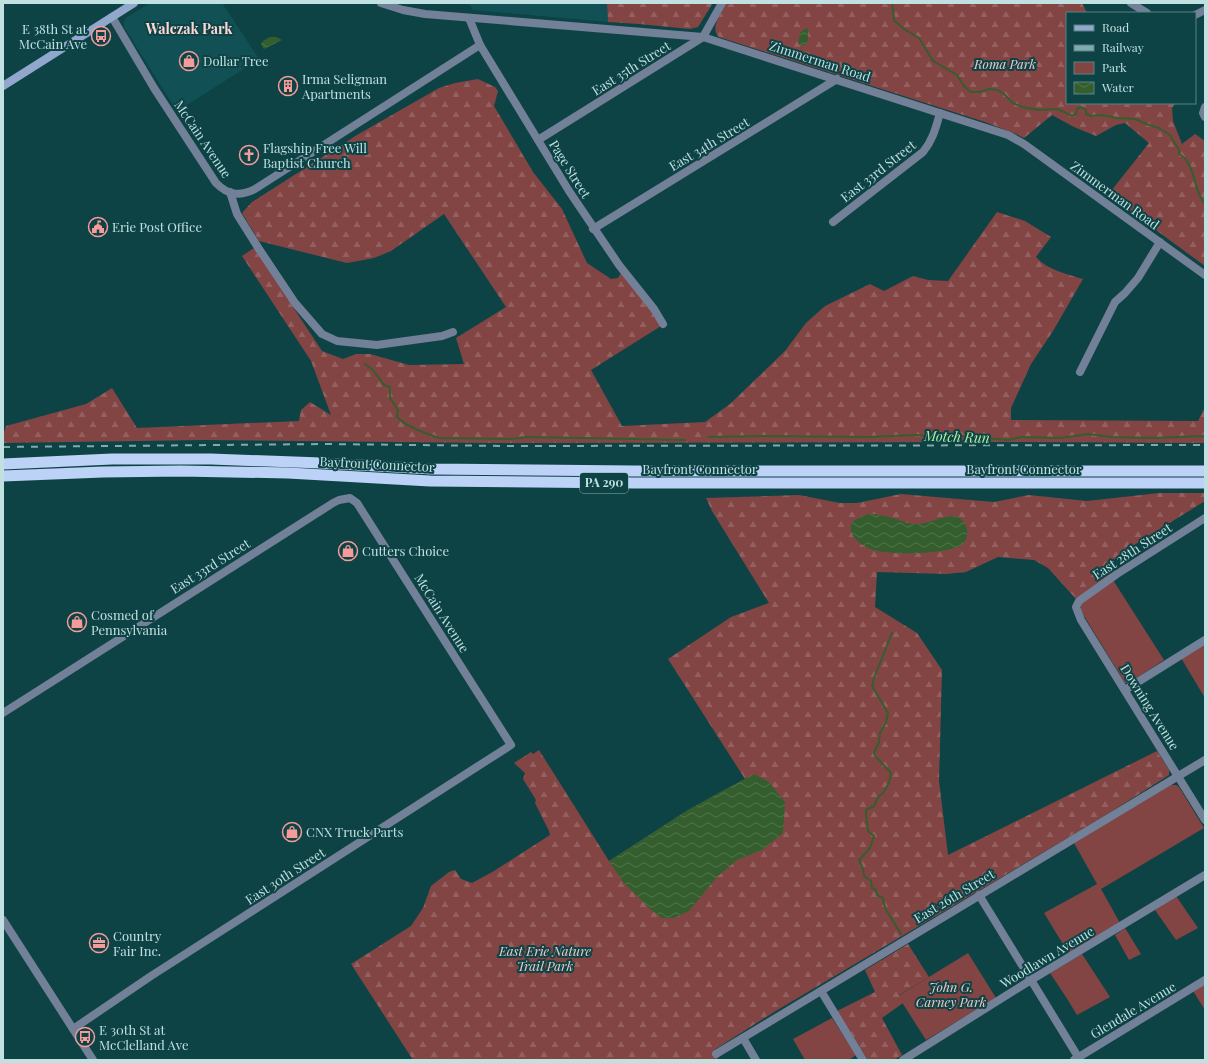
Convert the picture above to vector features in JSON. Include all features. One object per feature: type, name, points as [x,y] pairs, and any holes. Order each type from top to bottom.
[{"type":"highway","name":"Bayfront Connector","points":[[3,464],[112,459],[211,459],[313,462],[447,469],[650,471],[1205,471]]},
{"type":"highway","name":"Bayfront Connector","points":[[3,476],[181,471],[267,473],[430,481],[635,483],[1205,483]]},
{"type":"main road","points":[[3,86],[134,3]]},
{"type":"street","name":"Zimmerman Road","points":[[381,3],[403,10],[425,14],[703,37],[1013,137],[1205,275]]},
{"type":"street","name":"East 35th Street","points":[[538,140],[703,37],[722,3]]},
{"type":"street","points":[[1131,3],[1145,12]]},
{"type":"street","points":[[1196,14],[1205,10]]},
{"type":"street","name":"McCain Avenue","points":[[112,17],[154,88],[216,183],[222,189],[230,192],[237,214],[259,249],[295,303],[322,334],[337,341],[366,345],[442,336],[454,332]]},
{"type":"street","name":"Page Street","points":[[469,18],[480,45],[594,229],[619,266],[654,310],[663,324]]},
{"type":"street","points":[[230,192],[244,194],[255,189],[480,45]]},
{"type":"street","name":"East 34th Street","points":[[594,229],[837,80]]},
{"type":"street","points":[[1205,107],[1203,113],[1205,117]]},
{"type":"street","name":"East 33rd Street","points":[[833,222],[923,152],[930,144],[934,135],[940,113]]},
{"type":"street","points":[[1080,372],[1115,302],[1138,278],[1160,242]]},
{"type":"street","name":"McCain Avenue","points":[[350,498],[357,503],[511,745]]},
{"type":"street","name":"East 33rd Street","points":[[3,713],[333,502],[350,498]]},
{"type":"street","name":"East 28th Street","points":[[1076,607],[1079,600],[1205,518]]},
{"type":"street","name":"Downing Avenue","points":[[1076,607],[1081,620],[1205,820]]},
{"type":"street","points":[[1125,690],[1205,640]]},
{"type":"street","name":"East 30th Street","points":[[73,1029],[156,973],[511,745]]},
{"type":"street","name":"East 26th Street","points":[[716,1054],[1205,760]]},
{"type":"street","name":"Woodlawn Avenue","points":[[903,1060],[1031,980],[1205,875]]},
{"type":"street","points":[[979,895],[1077,1059]]},
{"type":"street","points":[[3,920],[93,1060]]},
{"type":"street","name":"Glendale Avenue","points":[[1077,1059],[1205,980]]},
{"type":"street","points":[[821,991],[863,1060]]},
{"type":"street","points":[[742,1038],[756,1060]]},
{"type":"shaded area","points":[[150,3],[222,3],[259,59],[184,107],[180,116],[124,27],[126,18]]},
{"type":"shaded area","points":[[469,3],[607,3],[608,22],[473,10]]},
{"type":"green space","points":[[607,3],[713,3],[698,27],[690,29],[608,22]]},
{"type":"green space","name":"Roma Park","points":[[726,3],[1082,3],[1086,12],[1066,12],[1066,104],[1175,104],[1172,108],[1173,121],[1182,144],[1195,134],[1205,141],[1205,266],[1108,195],[1149,143],[1125,123],[1116,125],[1096,136],[1074,127],[1052,115],[1024,138],[985,122],[719,37],[715,29],[719,16]]},
{"type":"green space","points":[[478,79],[495,87],[498,91],[494,106],[533,172],[562,209],[587,263],[611,279],[618,278],[621,273],[643,299],[661,326],[591,370],[622,426],[705,422],[730,404],[785,351],[806,323],[825,306],[870,284],[884,291],[913,276],[928,280],[948,281],[997,212],[1025,221],[1051,237],[1036,257],[1051,268],[1083,279],[1053,331],[1031,364],[1011,408],[1011,420],[1198,421],[1205,407],[1205,443],[489,443],[204,440],[3,443],[3,435],[6,426],[86,404],[112,388],[137,428],[299,421],[301,410],[310,402],[331,415],[311,361],[242,256],[254,248],[322,351],[343,359],[356,354],[370,354],[409,365],[464,364],[456,338],[506,307],[444,214],[391,251],[374,258],[347,263],[259,241],[242,213],[252,202],[357,135],[439,88],[455,83]]},
{"type":"green space","name":"East Erie Nature Trail Park","points":[[1159,493],[1205,493],[1205,501],[1118,555],[1113,562],[1114,572],[1076,599],[1048,568],[1034,560],[998,557],[966,572],[946,574],[877,572],[875,607],[917,633],[942,670],[939,781],[948,855],[1157,751],[1169,770],[1169,775],[1101,818],[774,1012],[714,1050],[718,1058],[716,1060],[413,1060],[351,964],[411,926],[423,908],[431,886],[449,872],[455,870],[461,879],[472,883],[494,871],[550,835],[535,803],[536,800],[523,779],[525,773],[514,763],[531,752],[533,754],[539,750],[609,861],[745,779],[668,659],[731,617],[769,603],[712,511],[706,498],[799,495],[840,503],[857,503],[901,494],[994,502],[1029,495],[1087,501]]},
{"type":"green space","points":[[1113,580],[1164,660],[1129,683],[1125,683],[1081,611],[1081,603]]},
{"type":"green space","points":[[1205,643],[1205,698],[1181,658]]},
{"type":"green space","points":[[1171,785],[1176,785],[1179,787],[1204,828],[1101,889],[1120,923],[1069,954],[1044,913],[1097,884],[1074,843]]},
{"type":"green space","points":[[1176,896],[1198,928],[1176,940],[1155,910]]},
{"type":"green space","points":[[1125,928],[1141,954],[1129,960],[1115,935]]},
{"type":"green space","points":[[908,944],[929,977],[899,995],[903,1003],[882,1018],[902,1055],[894,1060],[868,1060],[837,1011],[875,992],[865,970]]},
{"type":"green space","name":"John G. Carney Park","points":[[968,953],[996,998],[926,1040],[898,996]]},
{"type":"green space","points":[[1082,954],[1110,997],[1077,1015],[1050,973]]},
{"type":"green space","points":[[1205,983],[1205,1010],[1193,991]]},
{"type":"green space","points":[[832,1018],[856,1055],[849,1060],[805,1060],[793,1039]]},
{"type":"water","points":[[806,28],[808,29],[808,40],[805,45],[801,45],[798,43],[800,33]]},
{"type":"water","points":[[270,37],[276,37],[282,40],[264,49],[261,44]]},
{"type":"water","points":[[873,514],[914,524],[926,523],[953,516],[959,517],[966,525],[967,537],[960,546],[925,553],[898,553],[874,550],[859,542],[851,531],[851,526],[857,518],[864,515]]},
{"type":"water","points":[[754,774],[769,782],[785,802],[783,833],[762,850],[737,860],[717,877],[689,911],[674,918],[662,918],[650,909],[623,882],[609,861],[686,811]]},
{"type":"waterway","name":"Motch Run","points":[[892,3],[894,20],[904,29],[919,38],[933,61],[957,75],[964,86],[971,92],[979,92],[990,89],[998,90],[1013,103],[1022,107],[1038,110],[1058,109],[1072,116],[1076,114],[1077,109],[1081,107],[1086,110],[1086,114],[1091,116],[1102,115],[1135,119],[1159,128],[1170,135],[1179,150],[1179,154],[1185,158],[1189,164],[1198,192],[1205,204]]},
{"type":"waterway","points":[[365,364],[373,370],[384,385],[390,387],[390,398],[398,410],[397,417],[411,427],[439,438],[510,439],[527,437],[685,440]]},
{"type":"waterway","name":"Motch Run","points":[[709,437],[868,437],[917,435],[934,437],[950,435],[1009,440],[1021,437],[1061,438],[1088,434],[1111,437],[1153,438],[1205,436]]},
{"type":"waterway","points":[[892,633],[872,686],[888,713],[874,753],[891,773],[889,783],[883,793],[879,796],[874,806],[866,810],[868,831],[874,836],[870,848],[859,860],[864,876],[871,881],[872,888],[876,890],[877,895],[883,898],[885,908],[901,934]]},
{"type":"railway","points":[[3,447],[326,444],[506,446],[1205,445]]},
{"type":"place","name":"E 38th St at McCain Ave","points":[[101,36]]},
{"type":"place","name":"Dollar Tree","points":[[189,61]]},
{"type":"place","name":"Irma Seligman Apartments","points":[[288,86]]},
{"type":"place","name":"Flagship Free Will Baptist Church","points":[[249,155]]},
{"type":"place","name":"Erie Post Office","points":[[98,227]]},
{"type":"place","name":"Cutters Choice","points":[[348,551]]},
{"type":"place","name":"Cosmed of Pennsylvania","points":[[77,622]]},
{"type":"place","name":"CNX Truck Parts","points":[[292,832]]},
{"type":"place","name":"Country Fair Inc.","points":[[99,943]]},
{"type":"place","name":"E 30th St at McClelland Ave","points":[[85,1037]]},
{"type":"district","name":"Walczak Park","points":[[189,29]]}]
